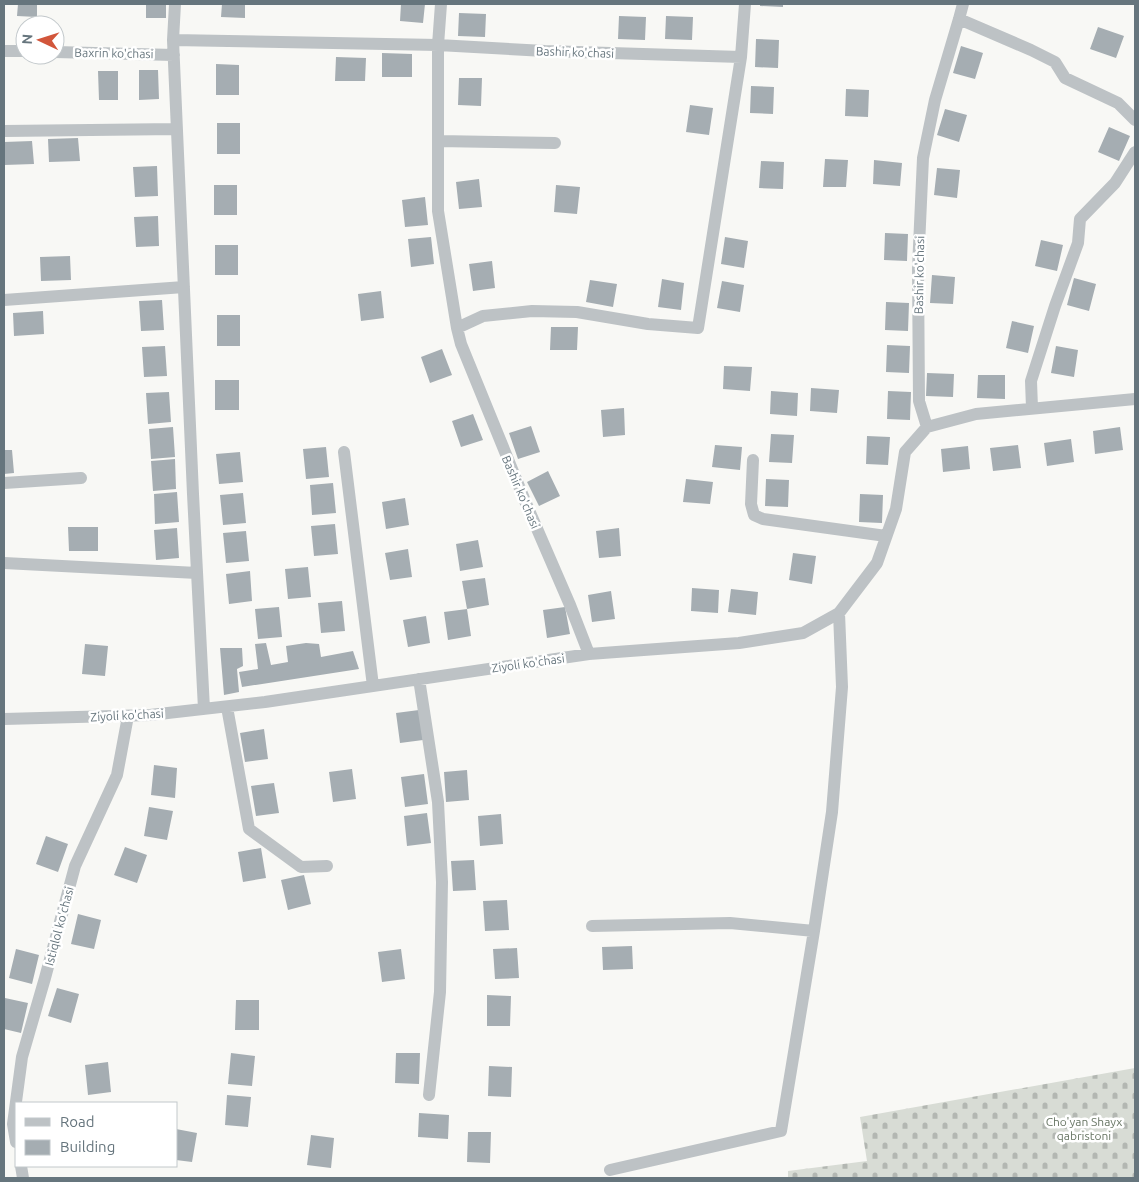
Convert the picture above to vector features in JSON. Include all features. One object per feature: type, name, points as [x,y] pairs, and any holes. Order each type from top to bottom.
[{"type":"street","points":[[175,4],[173,40],[204,709]]},
{"type":"street","name":"Bashir ko'chasi","points":[[441,4],[438,45],[438,211],[457,328],[461,344],[589,654]]},
{"type":"street","points":[[457,328],[483,316],[532,311],[577,312],[648,324],[698,328],[741,56],[746,4]]},
{"type":"street","name":"Bashir ko'chasi","points":[[927,427],[919,401],[918,268],[923,158],[935,100],[963,4]]},
{"type":"street","points":[[960,19],[1055,62],[1065,78],[1118,103],[1135,120]]},
{"type":"street","name":"Bashir ko'chasi","points":[[173,40],[438,45],[555,52],[741,56]]},
{"type":"street","name":"Baxrin ko'chasi","points":[[65,52],[174,55]]},
{"type":"street","points":[[4,131],[177,129]]},
{"type":"street","points":[[438,141],[555,143]]},
{"type":"street","points":[[1032,408],[1031,381],[1055,306],[1078,244],[1080,219],[1115,184],[1135,152]]},
{"type":"street","points":[[4,300],[184,287]]},
{"type":"street","points":[[927,427],[976,414],[1135,399]]},
{"type":"street","name":"Ziyoli ko'chasi","points":[[4,719],[150,715],[265,702],[589,654],[739,643],[803,633],[839,613],[877,563],[896,509],[905,452],[927,427]]},
{"type":"street","points":[[344,452],[373,686]]},
{"type":"street","points":[[752,460],[751,504],[754,514],[763,519],[886,536]]},
{"type":"street","points":[[4,483],[81,478]]},
{"type":"street","points":[[4,563],[197,573]]},
{"type":"street","points":[[610,1170],[782,1131],[832,812],[842,687],[839,613]]},
{"type":"street","points":[[419,679],[438,802],[442,882],[440,992],[429,1095]]},
{"type":"street","points":[[227,706],[249,829],[301,867],[327,866]]},
{"type":"street","name":"Istiqlol ko'chasi","points":[[16,1102],[22,1057],[75,866],[117,775],[128,716]]},
{"type":"street","points":[[592,926],[730,923],[814,931]]},
{"type":"street","name":"Istiqlol ko'chasi","points":[[15,1109],[13,1124],[15,1136]]},
{"type":"green space","name":"Cho'yan Shayx qabristoni","points":[[1135,1068],[1135,1178],[788,1178],[788,1171],[867,1161],[860,1117]]},
{"type":"building","points":[[18,4],[37,4],[37,15],[17,15]]},
{"type":"building","points":[[146,4],[166,4],[166,18],[146,18]]},
{"type":"building","points":[[222,4],[245,4],[245,18],[221,17]]},
{"type":"building","points":[[401,4],[425,4],[423,23],[400,21]]},
{"type":"building","points":[[760,4],[783,4],[783,7],[760,6]]},
{"type":"building","points":[[459,13],[486,14],[485,37],[458,36]]},
{"type":"building","points":[[619,16],[646,17],[645,40],[618,39]]},
{"type":"building","points":[[666,16],[693,17],[692,40],[665,39]]},
{"type":"building","points":[[1098,27],[1124,36],[1116,58],[1090,49]]},
{"type":"building","points":[[756,39],[779,40],[778,68],[755,67]]},
{"type":"building","points":[[961,46],[983,53],[975,79],[953,73]]},
{"type":"building","points":[[382,53],[412,54],[412,77],[382,77]]},
{"type":"building","points":[[336,57],[366,58],[365,81],[335,81]]},
{"type":"building","points":[[216,64],[239,65],[239,95],[216,95]]},
{"type":"building","points":[[139,70],[158,70],[159,99],[139,100]]},
{"type":"building","points":[[98,71],[118,71],[118,100],[99,100]]},
{"type":"building","points":[[459,78],[482,78],[481,106],[458,105]]},
{"type":"building","points":[[751,86],[774,87],[773,114],[750,113]]},
{"type":"building","points":[[846,89],[869,90],[868,117],[845,116]]},
{"type":"building","points":[[690,105],[713,108],[709,135],[686,132]]},
{"type":"building","points":[[945,109],[967,115],[959,142],[937,135]]},
{"type":"building","points":[[217,123],[240,123],[240,154],[217,154]]},
{"type":"building","points":[[1109,127],[1130,136],[1119,161],[1098,152]]},
{"type":"building","points":[[78,138],[80,161],[49,162],[48,139]]},
{"type":"building","points":[[32,141],[34,164],[4,165],[4,142]]},
{"type":"building","points":[[825,159],[848,160],[846,187],[823,187]]},
{"type":"building","points":[[874,160],[902,163],[900,186],[873,184]]},
{"type":"building","points":[[761,161],[784,162],[783,189],[759,188]]},
{"type":"building","points":[[157,166],[158,196],[135,197],[133,167]]},
{"type":"building","points":[[937,168],[960,170],[957,198],[934,195]]},
{"type":"building","points":[[479,179],[482,207],[459,209],[456,182]]},
{"type":"building","points":[[214,185],[237,185],[237,215],[214,215]]},
{"type":"building","points":[[556,185],[580,187],[577,214],[554,212]]},
{"type":"building","points":[[425,197],[428,225],[405,227],[402,200]]},
{"type":"building","points":[[158,216],[159,246],[136,247],[134,217]]},
{"type":"building","points":[[885,233],[908,234],[907,261],[884,260]]},
{"type":"building","points":[[431,237],[434,264],[411,267],[408,239]]},
{"type":"building","points":[[725,237],[748,241],[744,268],[721,264]]},
{"type":"building","points":[[1041,240],[1063,245],[1057,271],[1035,266]]},
{"type":"building","points":[[215,245],[238,245],[238,275],[215,275]]},
{"type":"building","points":[[70,256],[71,280],[41,281],[40,257]]},
{"type":"building","points":[[492,261],[495,288],[473,291],[469,264]]},
{"type":"building","points":[[932,275],[955,277],[953,304],[930,303]]},
{"type":"building","points":[[1074,278],[1096,284],[1089,311],[1067,305]]},
{"type":"building","points":[[662,279],[684,283],[681,310],[658,307]]},
{"type":"building","points":[[590,280],[617,284],[613,307],[586,302]]},
{"type":"building","points":[[722,281],[744,285],[740,312],[717,308]]},
{"type":"building","points":[[381,291],[384,318],[361,321],[358,294]]},
{"type":"building","points":[[162,300],[164,330],[141,331],[139,301]]},
{"type":"building","points":[[886,302],[909,303],[908,331],[885,330]]},
{"type":"building","points":[[43,311],[44,334],[14,336],[13,313]]},
{"type":"building","points":[[217,315],[240,315],[240,346],[217,346]]},
{"type":"building","points":[[1012,321],[1034,326],[1028,353],[1006,348]]},
{"type":"building","points":[[551,327],[578,327],[577,350],[550,350]]},
{"type":"building","points":[[887,345],[910,346],[909,373],[886,372]]},
{"type":"building","points":[[165,346],[167,376],[144,377],[142,347]]},
{"type":"building","points":[[1056,346],[1078,350],[1074,377],[1051,373]]},
{"type":"building","points":[[442,349],[452,375],[430,383],[421,357]]},
{"type":"building","points":[[724,366],[752,367],[750,391],[723,389]]},
{"type":"building","points":[[927,373],[954,374],[953,397],[926,396]]},
{"type":"building","points":[[978,375],[1005,375],[1005,399],[977,398]]},
{"type":"building","points":[[215,380],[239,380],[239,410],[215,410]]},
{"type":"building","points":[[811,388],[839,390],[837,413],[810,411]]},
{"type":"building","points":[[771,391],[798,393],[797,416],[770,414]]},
{"type":"building","points":[[888,391],[911,392],[910,420],[887,419]]},
{"type":"building","points":[[169,392],[171,422],[148,424],[146,393]]},
{"type":"building","points":[[624,408],[625,435],[603,437],[601,410]]},
{"type":"building","points":[[473,414],[483,440],[461,447],[452,421]]},
{"type":"building","points":[[531,426],[540,452],[518,459],[509,433]]},
{"type":"building","points":[[173,427],[175,457],[151,459],[149,429]]},
{"type":"building","points":[[1120,427],[1123,450],[1095,454],[1093,431]]},
{"type":"building","points":[[771,434],[794,435],[792,463],[769,462]]},
{"type":"building","points":[[867,436],[890,437],[888,465],[866,464]]},
{"type":"building","points":[[1071,439],[1074,462],[1047,466],[1044,443]]},
{"type":"building","points":[[715,445],[742,447],[740,470],[712,467]]},
{"type":"building","points":[[1018,445],[1021,468],[993,471],[990,448]]},
{"type":"building","points":[[968,446],[970,469],[943,472],[941,449]]},
{"type":"building","points":[[326,447],[329,477],[306,479],[303,449]]},
{"type":"building","points":[[4,450],[12,450],[14,473],[4,474]]},
{"type":"building","points":[[240,452],[243,482],[219,484],[216,454]]},
{"type":"building","points":[[175,459],[176,489],[153,491],[151,461]]},
{"type":"building","points":[[548,471],[560,496],[539,506],[527,482]]},
{"type":"building","points":[[686,479],[713,482],[710,504],[683,502]]},
{"type":"building","points":[[766,479],[789,480],[788,507],[765,506]]},
{"type":"building","points":[[333,483],[336,513],[312,515],[310,485]]},
{"type":"building","points":[[177,492],[179,522],[155,524],[154,494]]},
{"type":"building","points":[[243,493],[246,523],[223,525],[220,495]]},
{"type":"building","points":[[860,494],[883,495],[882,523],[859,522]]},
{"type":"building","points":[[405,498],[409,525],[386,529],[382,502]]},
{"type":"building","points":[[335,524],[338,554],[314,556],[311,526]]},
{"type":"building","points":[[68,527],[98,527],[98,551],[69,551]]},
{"type":"building","points":[[177,528],[179,558],[156,560],[154,530]]},
{"type":"building","points":[[619,528],[621,556],[599,558],[596,531]]},
{"type":"building","points":[[246,531],[249,561],[226,563],[223,533]]},
{"type":"building","points":[[478,540],[483,567],[460,571],[456,544]]},
{"type":"building","points":[[408,549],[412,577],[390,580],[385,553]]},
{"type":"building","points":[[793,553],[816,556],[812,584],[789,580]]},
{"type":"building","points":[[308,567],[311,597],[288,599],[285,569]]},
{"type":"building","points":[[250,571],[252,601],[229,604],[226,574]]},
{"type":"building","points":[[485,578],[489,605],[467,609],[462,581]]},
{"type":"building","points":[[692,588],[719,590],[718,613],[691,611]]},
{"type":"building","points":[[731,589],[758,592],[756,615],[728,612]]},
{"type":"building","points":[[611,591],[615,619],[592,622],[588,595]]},
{"type":"building","points":[[342,601],[345,631],[321,633],[318,603]]},
{"type":"building","points":[[279,607],[282,637],[258,639],[255,609]]},
{"type":"building","points":[[565,607],[570,634],[547,638],[543,610]]},
{"type":"building","points":[[467,609],[471,636],[448,640],[444,612]]},
{"type":"building","points":[[426,616],[430,643],[408,647],[403,620]]},
{"type":"building","points":[[266,643],[271,665],[288,662],[286,646],[306,643],[319,644],[321,657],[353,651],[359,669],[242,687],[239,672],[258,669],[255,644]]},
{"type":"building","points":[[85,644],[108,646],[105,676],[82,674]]},
{"type":"building","points":[[220,648],[242,648],[243,666],[237,669],[239,692],[224,695]]},
{"type":"building","points":[[419,710],[423,740],[400,743],[396,713]]},
{"type":"building","points":[[264,729],[268,759],[245,762],[240,733]]},
{"type":"building","points":[[154,765],[177,768],[175,798],[151,795]]},
{"type":"building","points":[[352,769],[356,799],[333,802],[329,772]]},
{"type":"building","points":[[467,770],[469,800],[446,802],[444,772]]},
{"type":"building","points":[[424,774],[428,804],[405,807],[401,777]]},
{"type":"building","points":[[274,783],[279,813],[256,816],[251,786]]},
{"type":"building","points":[[149,807],[173,811],[167,840],[144,836]]},
{"type":"building","points":[[427,813],[431,843],[407,846],[404,816]]},
{"type":"building","points":[[501,814],[503,844],[480,846],[478,816]]},
{"type":"building","points":[[46,836],[68,844],[58,872],[36,864]]},
{"type":"building","points":[[125,847],[147,855],[137,883],[114,875]]},
{"type":"building","points":[[261,848],[266,878],[243,882],[238,852]]},
{"type":"building","points":[[474,860],[476,890],[453,891],[451,861]]},
{"type":"building","points":[[304,875],[311,904],[288,910],[281,880]]},
{"type":"building","points":[[507,900],[509,930],[485,931],[483,901]]},
{"type":"building","points":[[78,914],[101,920],[94,949],[71,944]]},
{"type":"building","points":[[632,946],[633,969],[603,970],[602,947]]},
{"type":"building","points":[[517,948],[519,978],[495,979],[493,949]]},
{"type":"building","points":[[16,949],[39,955],[32,984],[9,978]]},
{"type":"building","points":[[401,949],[405,979],[382,982],[378,952]]},
{"type":"building","points":[[57,988],[79,994],[71,1023],[48,1016]]},
{"type":"building","points":[[487,995],[511,996],[510,1026],[487,1026]]},
{"type":"building","points":[[5,998],[28,1003],[21,1033],[4,1029]]},
{"type":"building","points":[[236,1000],[259,1000],[259,1030],[235,1030]]},
{"type":"building","points":[[231,1053],[255,1056],[252,1086],[228,1084]]},
{"type":"building","points":[[396,1053],[420,1053],[419,1084],[395,1083]]},
{"type":"building","points":[[108,1062],[111,1092],[88,1095],[85,1065]]},
{"type":"building","points":[[489,1066],[512,1067],[511,1097],[488,1096]]},
{"type":"building","points":[[227,1095],[251,1097],[248,1127],[225,1125]]},
{"type":"building","points":[[419,1113],[449,1115],[448,1139],[418,1137]]},
{"type":"building","points":[[178,1129],[197,1133],[192,1162],[178,1160]]},
{"type":"building","points":[[468,1132],[491,1132],[490,1163],[467,1162]]},
{"type":"building","points":[[311,1135],[334,1138],[331,1168],[307,1165]]}]
